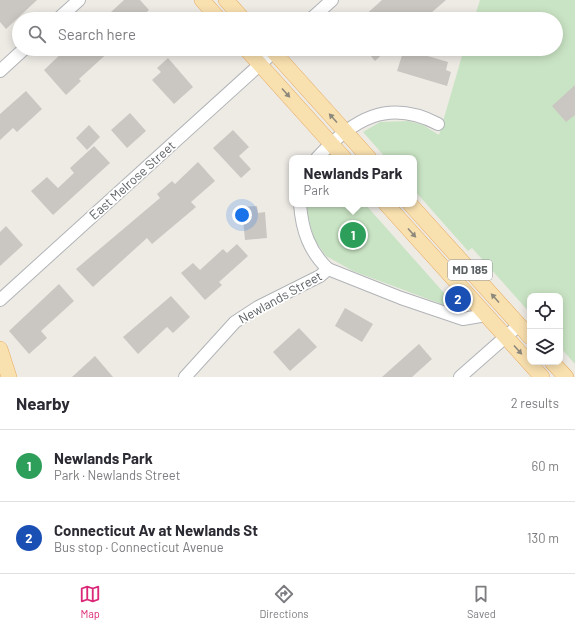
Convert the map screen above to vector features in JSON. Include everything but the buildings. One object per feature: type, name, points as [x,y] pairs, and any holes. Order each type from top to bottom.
[{"type":"main road","points":[[202,0],[213,12]]},
{"type":"main road","points":[[226,0],[237,12]]},
{"type":"main road","points":[[270,56],[338,139],[364,155]]},
{"type":"main road","points":[[338,139],[343,155]]},
{"type":"main road","name":"MD 185","points":[[389,207],[542,377]]},
{"type":"main road","name":"MD 185","points":[[413,207],[527,334]]},
{"type":"main road","points":[[0,349],[9,377]]},
{"type":"main road","points":[[555,365],[566,377]]},
{"type":"street","points":[[66,12],[79,0]]},
{"type":"street","points":[[319,12],[332,0]]},
{"type":"street","points":[[0,71],[16,56]]},
{"type":"street","name":"East Melrose Street","points":[[0,300],[268,56]]},
{"type":"street","points":[[321,155],[338,139],[370,117],[394,111],[416,114],[438,124]]},
{"type":"street","points":[[300,207],[308,243],[319,261],[328,269]]},
{"type":"street","name":"Newlands Street","points":[[185,377],[235,322],[258,307],[320,276],[328,269],[401,298],[458,317],[472,318],[486,315]]},
{"type":"street","points":[[460,377],[519,325]]},
{"type":"green space","points":[[480,0],[575,0],[575,364],[563,350],[563,293],[527,293],[527,310],[472,248],[468,251],[417,193],[417,155],[383,155],[363,132],[380,122],[408,121],[423,125],[439,135],[462,56],[563,56],[563,12],[476,12]]},
{"type":"green space","points":[[307,207],[368,207],[460,311],[353,271],[326,256],[314,239],[308,217]]},
{"type":"place","name":"Newlands Park","points":[[353,235]]},
{"type":"place","name":"Connecticut Av at Newlands St","points":[[458,299]]}]
